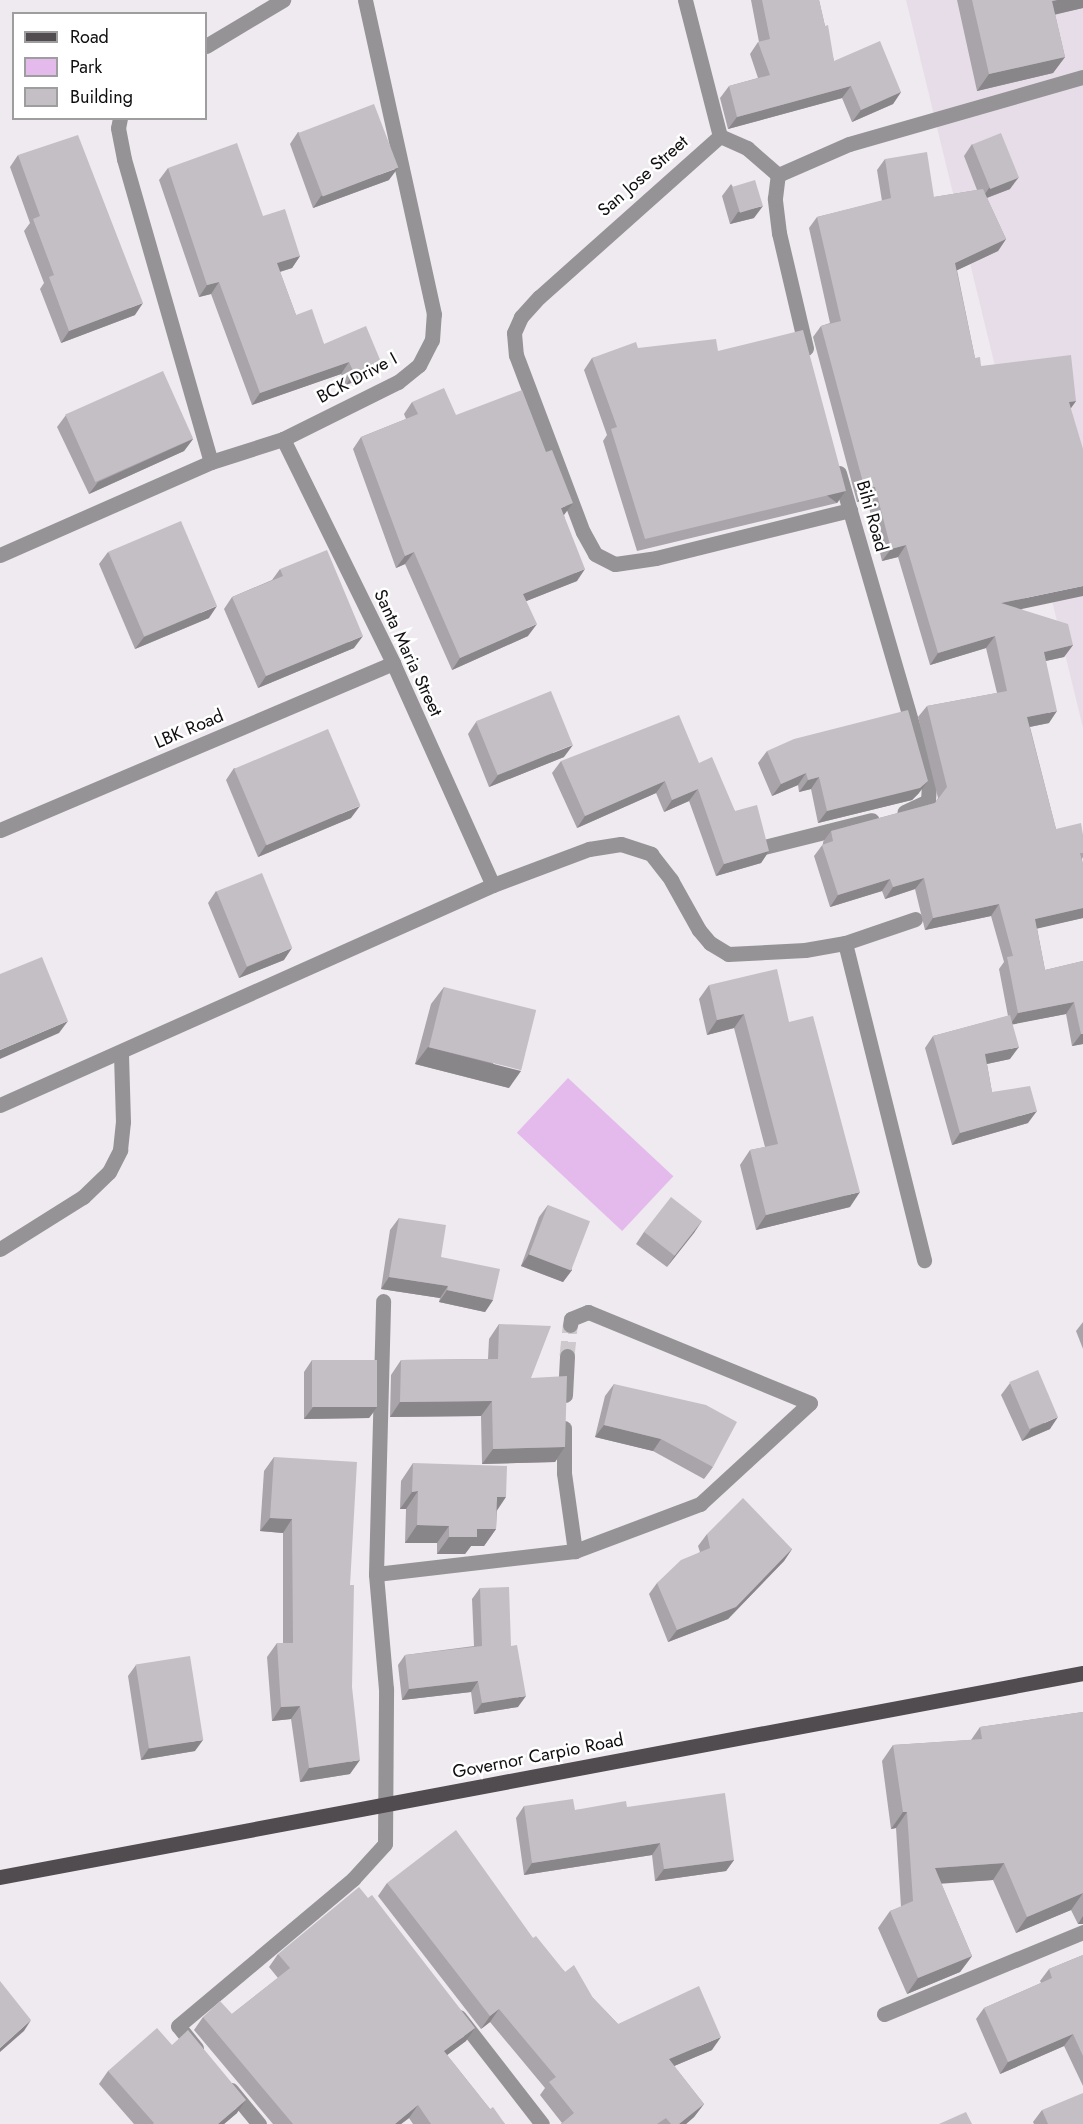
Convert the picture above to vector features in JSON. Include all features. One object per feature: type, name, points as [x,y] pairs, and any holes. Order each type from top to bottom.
[{"type":"main road","name":"Governor Carpio Road","points":[[0,1876],[1083,1673]]},
{"type":"street","points":[[207,45],[283,0]]},
{"type":"street","name":"BCK Drive I","points":[[0,555],[211,462],[283,439],[398,382],[418,366],[432,340],[434,314],[365,0]]},
{"type":"street","points":[[685,0],[720,136],[747,148],[778,175]]},
{"type":"street","points":[[778,175],[849,144],[1083,77]]},
{"type":"street","points":[[120,120],[118,128],[124,159],[211,462]]},
{"type":"street","name":"San Jose Street","points":[[720,136],[539,297],[521,317],[514,333],[516,355],[583,532],[595,554],[615,564],[656,558],[850,510]]},
{"type":"street","points":[[778,175],[775,198],[780,233],[808,359]]},
{"type":"street","name":"Santa Maria Street","points":[[283,439],[393,663],[493,885]]},
{"type":"street","name":"Bihi Road","points":[[764,847],[915,809],[923,806],[930,794],[835,457]]},
{"type":"street","name":"LBK Road","points":[[0,830],[393,663]]},
{"type":"street","points":[[0,1105],[121,1053],[493,885],[589,849],[621,844],[651,854],[671,880],[699,930],[710,944],[728,954],[805,950],[844,942],[915,919]]},
{"type":"street","points":[[844,942],[924,1260]]},
{"type":"street","points":[[0,1249],[83,1197],[109,1172],[120,1150],[123,1122],[121,1053]]},
{"type":"street","points":[[207,2062],[178,2026],[357,1884],[385,1844],[386,1689],[376,1574],[382,1301]]},
{"type":"street","points":[[376,1574],[575,1551],[700,1504],[810,1403],[588,1312],[571,1318],[570,1324]]},
{"type":"street","points":[[567,1356],[564,1473],[575,1551]]},
{"type":"street","points":[[884,2014],[1083,1932]]},
{"type":"street","points":[[448,2002],[542,2124]]},
{"type":"street","points":[[222,2080],[259,2124]]},
{"type":"shaded area","points":[[906,0],[1083,0],[1083,728]]},
{"type":"green space","points":[[568,1078],[673,1176],[622,1231],[517,1133]]},
{"type":"building","points":[[762,0],[819,0],[825,26],[828,25],[834,61],[880,41],[901,92],[861,110],[851,86],[737,117],[729,86],[770,75],[758,42],[770,39]]},
{"type":"building","points":[[972,0],[1057,0],[1052,1],[1065,57],[989,74]]},
{"type":"building","points":[[374,104],[398,167],[323,197],[298,133]]},
{"type":"building","points":[[1001,133],[1019,178],[990,189],[972,145]]},
{"type":"building","points":[[78,135],[143,303],[69,331],[49,277],[54,275],[33,219],[40,216],[18,155]]},
{"type":"building","points":[[237,143],[263,216],[285,209],[300,256],[277,263],[296,315],[312,309],[324,344],[366,326],[381,362],[354,373],[349,362],[260,393],[219,282],[207,285],[168,168]]},
{"type":"building","points":[[927,152],[934,197],[983,189],[1006,239],[955,263],[975,358],[980,357],[981,366],[1071,355],[1076,401],[1069,402],[1083,449],[1083,586],[1001,603],[1068,624],[1073,645],[1044,652],[1057,711],[1027,717],[1056,829],[1081,823],[1083,908],[1035,919],[1045,970],[1083,961],[1083,1034],[1081,1034],[1074,1002],[1018,1013],[1007,957],[1013,956],[999,904],[933,918],[924,878],[893,887],[890,879],[838,895],[822,845],[833,841],[831,831],[935,803],[947,787],[927,706],[1007,691],[995,636],[938,653],[906,545],[891,549],[875,487],[865,490],[821,326],[841,321],[817,217],[891,198],[885,159]]},
{"type":"building","points":[[755,180],[763,206],[740,213],[732,187]]},
{"type":"building","points":[[803,330],[846,491],[645,539],[611,429],[617,427],[592,358],[636,342],[638,348],[716,339],[718,351]]},
{"type":"building","points":[[163,371],[193,439],[95,482],[65,415]]},
{"type":"building","points":[[444,388],[456,415],[522,390],[546,452],[552,450],[573,503],[561,508],[585,569],[523,594],[537,624],[460,658],[414,552],[405,556],[361,437],[418,414],[412,402]]},
{"type":"building","points":[[181,521],[217,606],[144,637],[108,552]]},
{"type":"building","points":[[327,550],[363,636],[266,676],[232,597],[283,576],[280,569]]},
{"type":"building","points":[[551,691],[573,745],[498,775],[476,721]]},
{"type":"building","points":[[908,710],[928,781],[920,788],[827,811],[819,777],[808,780],[806,773],[781,784],[767,751],[794,739]]},
{"type":"building","points":[[679,715],[699,763],[712,757],[735,811],[757,805],[769,851],[724,864],[698,789],[672,800],[665,781],[585,816],[561,761]]},
{"type":"building","points":[[328,729],[360,805],[267,845],[234,769]]},
{"type":"building","points":[[262,873],[292,948],[247,966],[217,891]]},
{"type":"building","points":[[42,957],[68,1021],[0,1050],[0,974]]},
{"type":"building","points":[[777,969],[789,1022],[813,1016],[860,1192],[766,1215],[750,1150],[778,1144],[744,1014],[717,1020],[709,985]]},
{"type":"building","points":[[444,987],[536,1010],[521,1070],[429,1047]]},
{"type":"building","points":[[1010,1015],[1019,1047],[985,1054],[992,1092],[1030,1086],[1037,1111],[960,1133],[933,1036]]},
{"type":"building","points":[[671,1197],[702,1221],[675,1256],[644,1232]]},
{"type":"building","points":[[548,1205],[590,1221],[571,1271],[529,1254]]},
{"type":"building","points":[[399,1218],[446,1225],[441,1257],[500,1269],[493,1300],[447,1290],[448,1286],[389,1277]]},
{"type":"building","points":[[499,1324],[551,1326],[531,1378],[567,1376],[565,1447],[493,1449],[492,1401],[400,1402],[401,1360],[498,1359]]},
{"type":"building","points":[[312,1360],[377,1360],[377,1407],[312,1407]]},
{"type":"building","points":[[1038,1370],[1058,1417],[1029,1429],[1009,1382]]},
{"type":"building","points":[[614,1384],[706,1405],[737,1422],[713,1467],[661,1439],[604,1425]]},
{"type":"building","points":[[274,1457],[357,1462],[350,1585],[354,1585],[352,1687],[360,1760],[309,1768],[300,1706],[281,1707],[277,1643],[293,1643],[292,1519],[270,1518]]},
{"type":"building","points":[[413,1463],[507,1466],[506,1497],[497,1497],[496,1529],[477,1529],[477,1537],[449,1537],[449,1526],[417,1525],[418,1491],[412,1492]]},
{"type":"building","points":[[743,1498],[792,1549],[736,1607],[677,1630],[657,1583],[681,1560],[710,1548],[707,1534]]},
{"type":"building","points":[[509,1587],[511,1646],[517,1645],[526,1696],[482,1703],[478,1681],[409,1689],[405,1655],[482,1646],[480,1588]]},
{"type":"building","points":[[190,1656],[203,1740],[149,1749],[136,1665]]},
{"type":"building","points":[[1083,1712],[1083,1893],[1027,1917],[1004,1863],[935,1868],[972,1956],[918,1978],[890,1911],[913,1901],[907,1812],[903,1812],[893,1745],[982,1739],[980,1727]]},
{"type":"building","points":[[725,1793],[734,1860],[664,1869],[660,1843],[532,1863],[524,1806],[573,1799],[575,1810],[626,1801],[627,1807]]},
{"type":"building","points":[[456,1830],[533,1938],[536,1936],[565,1972],[574,1965],[593,1998],[618,2024],[699,1986],[721,2037],[669,2059],[704,2104],[679,2124],[671,2124],[666,2118],[657,2124],[561,2124],[574,2113],[549,2082],[556,2077],[499,2009],[490,2016],[387,1883]]},
{"type":"building","points":[[359,1887],[368,1898],[372,1895],[475,2028],[444,2051],[490,2109],[493,2107],[505,2124],[431,2124],[418,2105],[395,2124],[293,2124],[203,2017],[220,2001],[232,2014],[290,1968],[278,1954]]},
{"type":"building","points":[[1083,1955],[1083,2056],[1073,2034],[1008,2062],[984,2008],[1052,1978],[1049,1969]]},
{"type":"building","points":[[0,1981],[31,2020],[0,2048]]},
{"type":"building","points":[[157,2028],[172,2045],[188,2030],[246,2100],[218,2124],[153,2124],[108,2071]]},
{"type":"building","points":[[1083,2093],[1083,2124],[1048,2124],[1042,2110]]},
{"type":"building","points":[[966,2112],[972,2124],[939,2124]]},
{"type":"tunnel","points":[[567,1356],[570,1325]]}]
